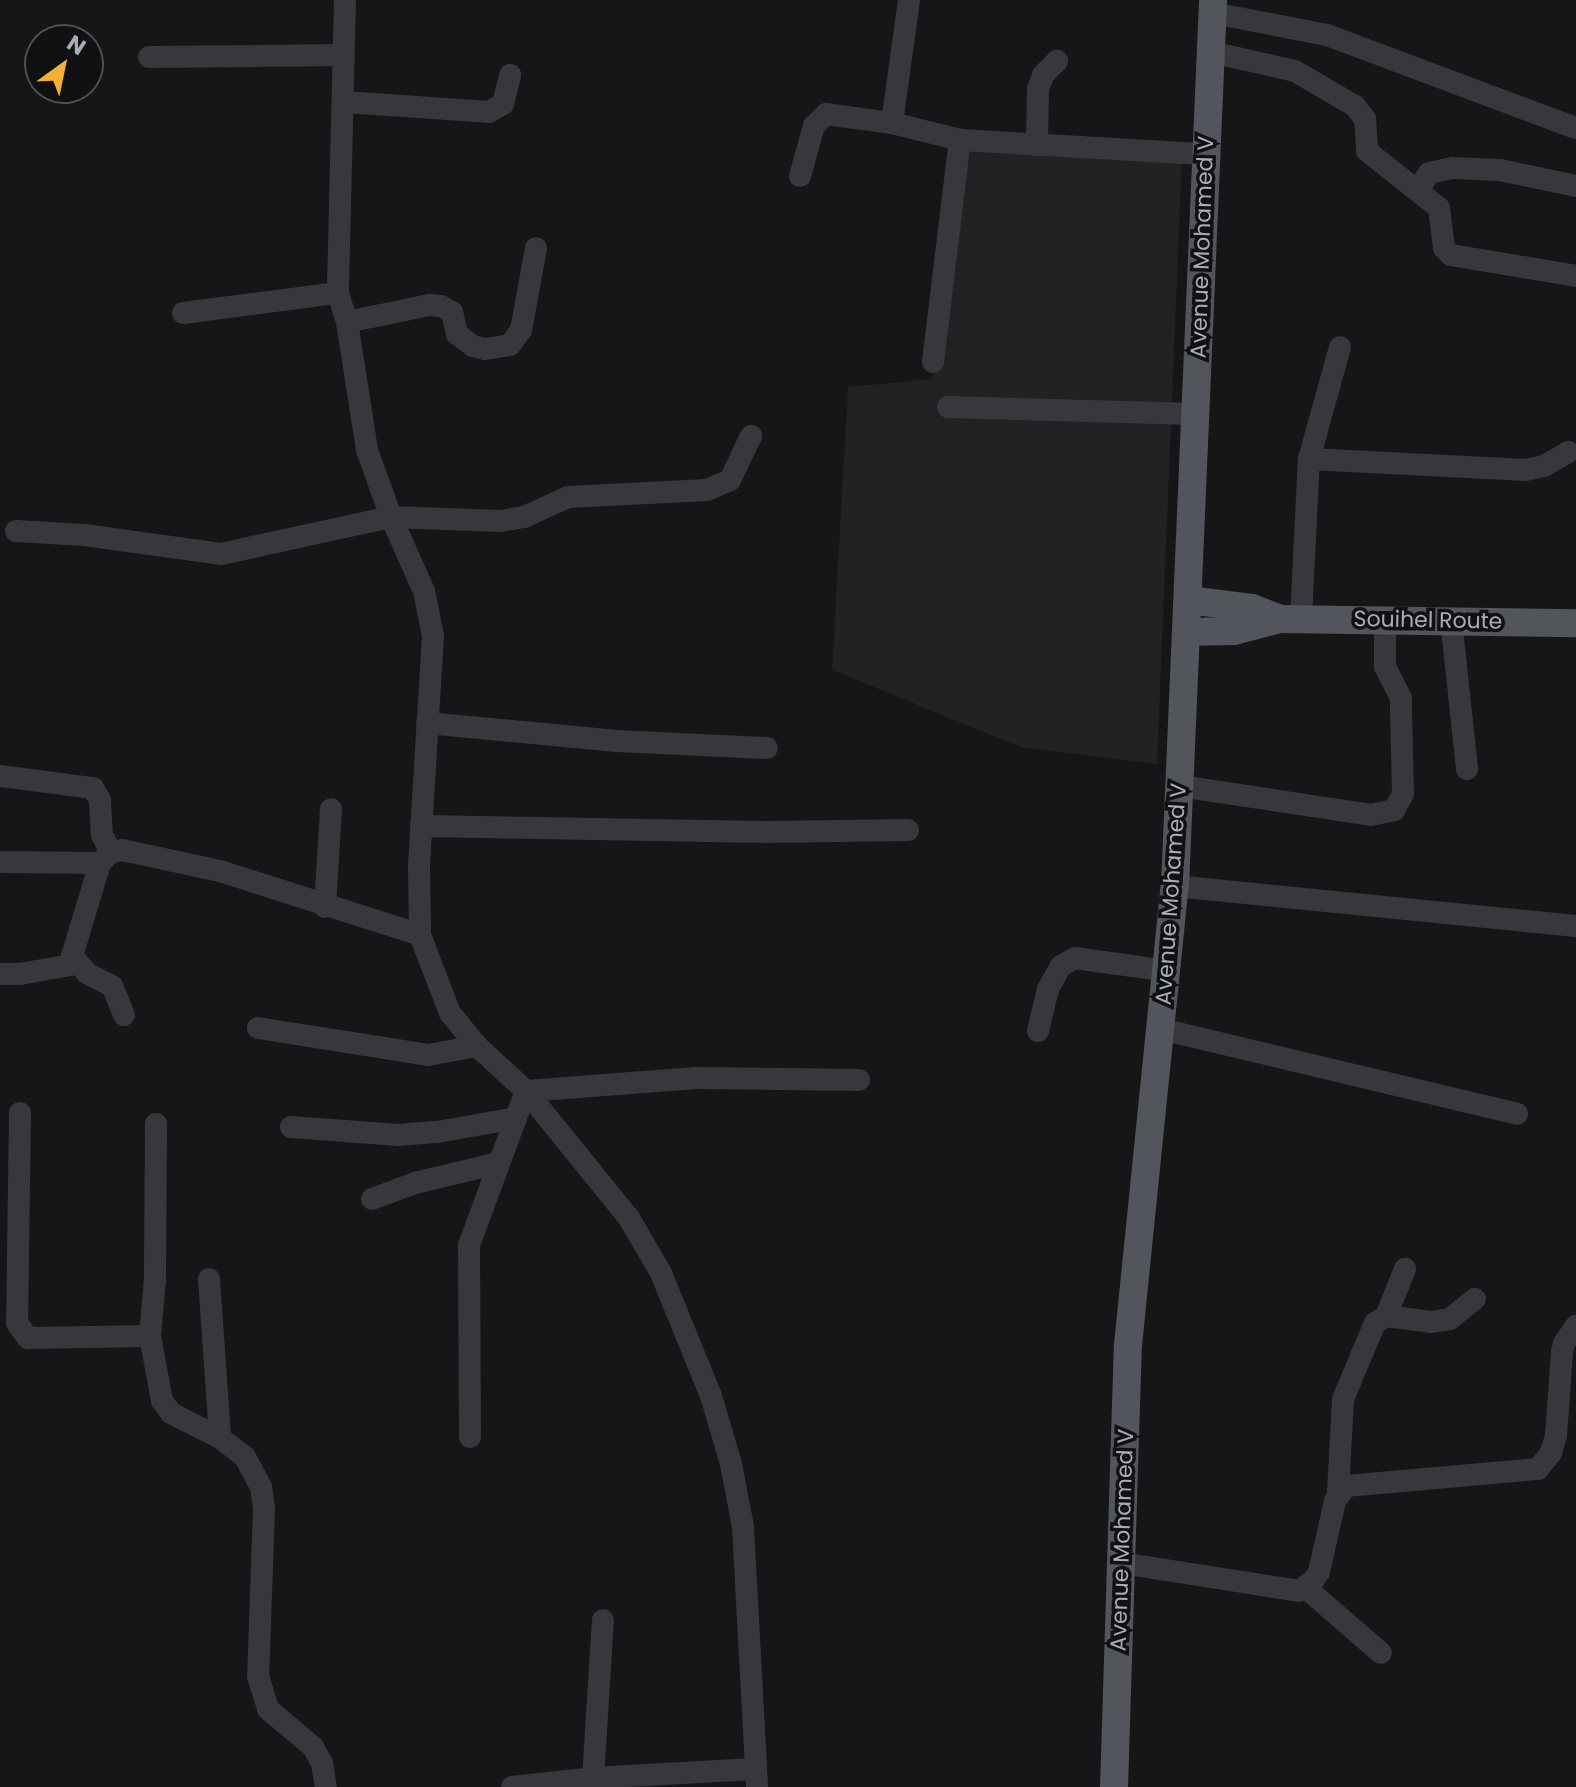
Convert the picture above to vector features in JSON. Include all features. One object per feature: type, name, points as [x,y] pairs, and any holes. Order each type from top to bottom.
[{"type":"main road","name":"Avenue Mohamed V","points":[[1114,1787],[1128,1345],[1175,886],[1213,7]]},
{"type":"main road","points":[[1188,600],[1252,608],[1290,619]]},
{"type":"main road","points":[[1186,632],[1234,631],[1290,619]]},
{"type":"main road","name":"Souihel Route","points":[[1290,619],[1576,623]]},
{"type":"street","points":[[345,0],[338,293],[347,322],[367,450],[430,614],[433,636],[421,826],[420,935],[450,1013],[477,1046],[526,1091],[629,1218],[661,1273],[711,1396],[731,1464],[743,1527],[756,1778],[593,1778],[512,1787]]},
{"type":"street","points":[[892,123],[909,0]]},
{"type":"street","points":[[1213,7],[1327,35],[1576,128]]},
{"type":"street","points":[[1211,52],[1295,71],[1355,106],[1365,119],[1367,151],[1439,208],[1444,248],[1451,255],[1576,276]]},
{"type":"street","points":[[149,57],[343,55]]},
{"type":"street","points":[[1037,145],[1038,89],[1043,75],[1057,61]]},
{"type":"street","points":[[344,102],[489,112],[503,104],[510,75]]},
{"type":"street","points":[[800,176],[818,118],[834,114],[892,123],[960,140],[1206,154]]},
{"type":"street","points":[[933,362],[960,140]]},
{"type":"street","points":[[1418,190],[1429,173],[1453,168],[1500,170],[1576,186]]},
{"type":"street","points":[[347,322],[429,305],[441,306],[452,312],[457,334],[473,346],[485,349],[510,345],[521,330],[536,248]]},
{"type":"street","points":[[183,313],[338,293]]},
{"type":"street","points":[[1290,619],[1309,459],[1340,347]]},
{"type":"street","points":[[948,407],[1195,414]]},
{"type":"street","points":[[16,531],[84,535],[221,554],[391,517],[501,521],[524,517],[568,497],[707,490],[730,480],[751,436]]},
{"type":"street","points":[[1309,459],[1526,470],[1544,466],[1568,452]]},
{"type":"street","points":[[1180,786],[1371,815],[1394,810],[1403,794],[1401,698],[1385,666],[1385,619]]},
{"type":"street","points":[[1451,619],[1467,769]]},
{"type":"street","points":[[427,723],[617,741],[767,748]]},
{"type":"street","points":[[0,776],[93,788],[100,800],[105,858],[73,949],[76,964]]},
{"type":"street","points":[[325,907],[331,809]]},
{"type":"street","points":[[421,826],[767,832],[908,830]]},
{"type":"street","points":[[0,862],[105,858],[122,850],[220,871],[420,935]]},
{"type":"street","points":[[1175,886],[1346,905],[1496,915],[1576,926]]},
{"type":"street","points":[[1038,1031],[1048,989],[1061,966],[1075,958],[1167,971]]},
{"type":"street","points":[[0,974],[20,974],[76,964],[112,986],[124,1015]]},
{"type":"street","points":[[258,1028],[428,1055],[477,1046]]},
{"type":"street","points":[[1161,1029],[1517,1114]]},
{"type":"street","points":[[526,1091],[696,1078],[859,1080]]},
{"type":"street","points":[[470,1437],[469,1245],[526,1091]]},
{"type":"street","points":[[20,1113],[17,1323],[28,1338],[150,1336]]},
{"type":"street","points":[[291,1127],[399,1135],[437,1132],[516,1118]]},
{"type":"street","points":[[156,1124],[155,1280],[150,1336],[162,1401],[171,1413],[189,1425],[220,1438],[245,1457],[261,1487],[264,1508],[258,1676],[268,1709],[313,1747],[322,1763],[326,1787]]},
{"type":"street","points":[[372,1199],[415,1183],[499,1163]]},
{"type":"street","points":[[1121,1563],[1299,1591],[1306,1588],[1319,1572],[1338,1492],[1346,1387],[1375,1323],[1386,1316],[1405,1269]]},
{"type":"street","points":[[209,1279],[220,1438]]},
{"type":"street","points":[[1386,1316],[1431,1322],[1450,1319],[1475,1299]]},
{"type":"street","points":[[1338,1492],[1346,1486],[1368,1482],[1538,1469],[1551,1453],[1556,1436],[1562,1352],[1564,1343],[1576,1326]]},
{"type":"street","points":[[1306,1588],[1381,1653]]},
{"type":"street","points":[[593,1778],[603,1620]]},
{"type":"shaded area","points":[[962,147],[1182,155],[1157,764],[1021,747],[832,670],[848,387],[932,379]]}]
